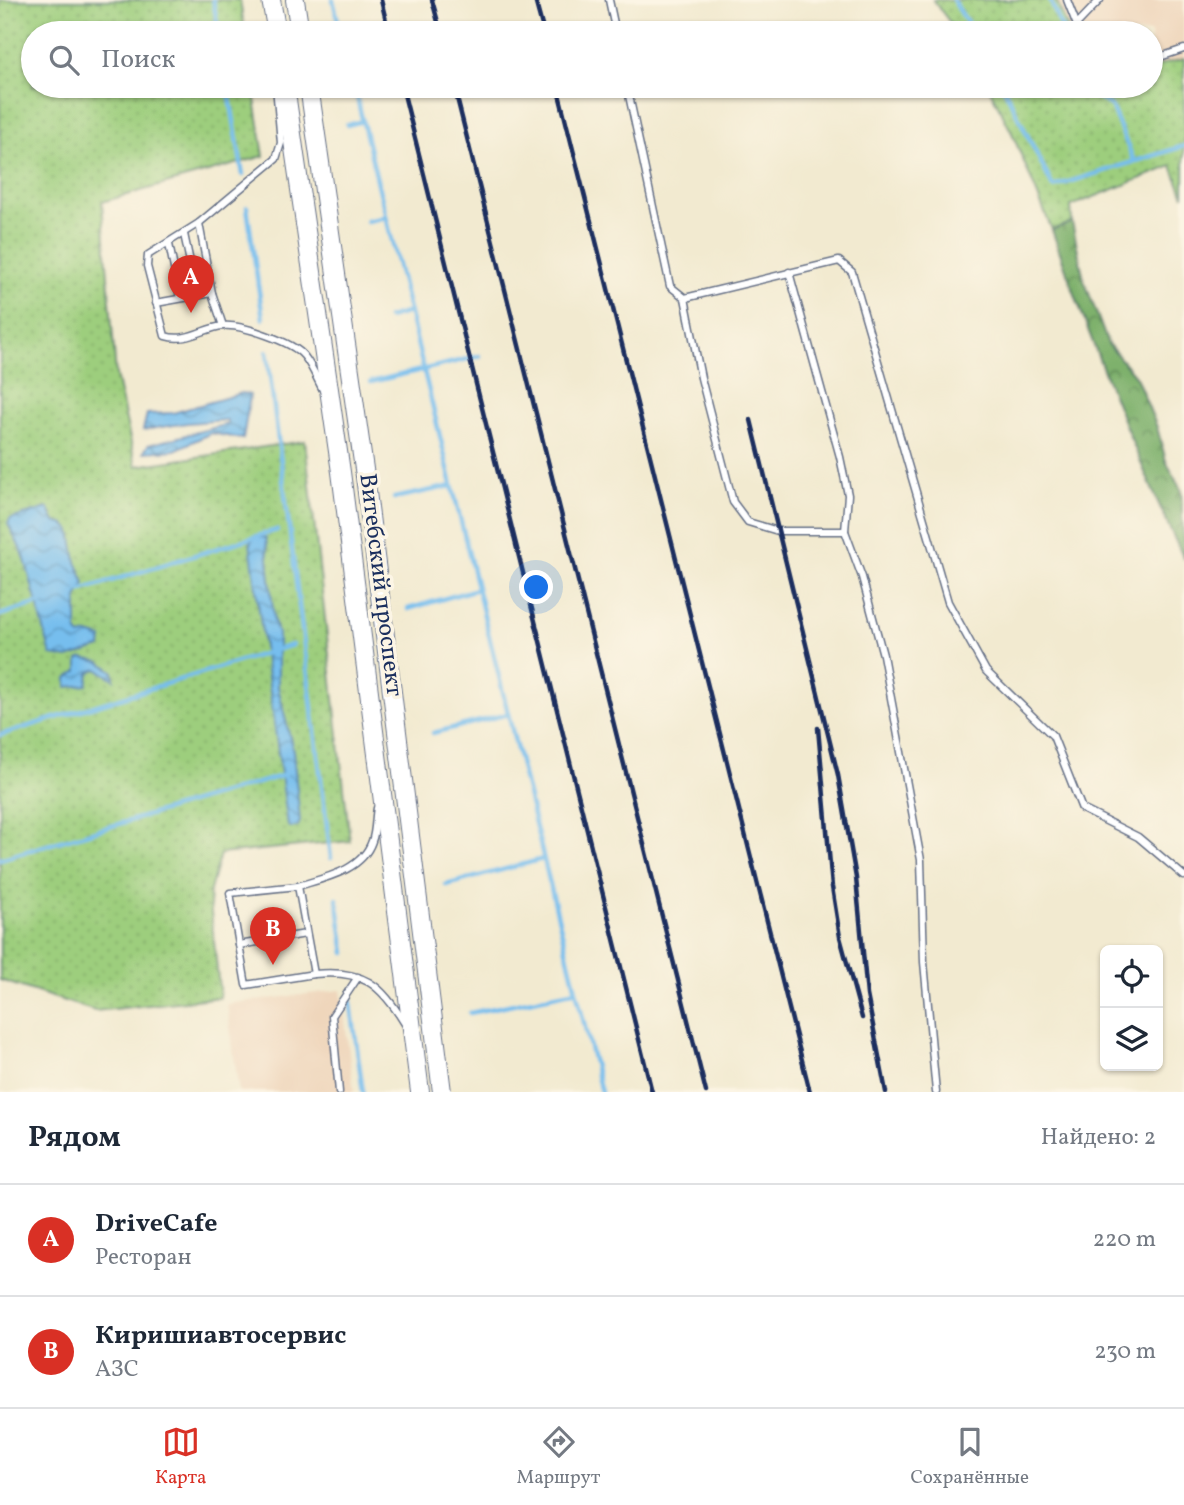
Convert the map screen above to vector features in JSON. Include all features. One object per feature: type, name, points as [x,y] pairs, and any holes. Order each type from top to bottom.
[{"type":"main road","points":[[271,0],[275,21]]},
{"type":"main road","points":[[295,0],[298,21]]},
{"type":"main road","name":"Витебский проспект","points":[[287,98],[332,405],[420,1092]]},
{"type":"main road","name":"Витебский проспект","points":[[311,98],[365,475],[442,1092]]},
{"type":"lane","points":[[609,0],[613,21]]},
{"type":"lane","points":[[1067,0],[1076,21]]},
{"type":"lane","points":[[1080,21],[1100,0]]},
{"type":"lane","points":[[1163,56],[1184,49]]},
{"type":"lane","points":[[277,98],[281,143],[276,159],[199,223],[148,255],[147,266],[165,336],[175,339],[223,326],[244,329],[296,348],[304,356],[332,405]]},
{"type":"lane","points":[[630,98],[670,286],[685,298],[701,378],[733,502],[748,522],[778,531],[845,531]]},
{"type":"lane","points":[[199,223],[212,293],[223,326]]},
{"type":"lane","points":[[184,233],[197,295]]},
{"type":"lane","points":[[169,244],[180,298]]},
{"type":"lane","points":[[685,298],[839,261],[852,272],[948,602],[986,671],[1053,736],[1082,808],[1138,838],[1184,876]]},
{"type":"lane","points":[[789,272],[848,495],[845,531],[862,577],[883,655],[921,860],[924,962],[936,1092]]},
{"type":"lane","points":[[156,303],[212,293]]},
{"type":"lane","points":[[380,785],[372,841],[367,850],[339,873],[298,886],[230,893],[246,985],[331,972],[358,977],[375,984],[384,992],[412,1035]]},
{"type":"lane","points":[[298,886],[314,974]]},
{"type":"lane","points":[[239,945],[306,934]]},
{"type":"lane","points":[[339,1092],[332,1016],[358,977]]},
{"type":"shaded area","points":[[1056,0],[1184,0],[1184,59],[1163,64],[1163,21],[1065,21]]},
{"type":"shaded area","points":[[341,990],[354,1092],[239,1092],[227,1004]]},
{"type":"green space","points":[[0,0],[240,0],[243,21],[21,21],[21,98],[255,98],[264,156],[102,202],[116,375],[136,466],[305,441],[350,841],[220,854],[209,894],[220,997],[95,1011],[0,980]]},
{"type":"green space","points":[[933,0],[1056,0],[1065,21],[949,21]]},
{"type":"green space","points":[[1184,59],[1184,196],[1172,166],[1071,206],[1072,222],[1052,230],[1012,133],[994,98],[1163,98],[1163,64]]},
{"type":"green space","points":[[1072,222],[1084,280],[1108,344],[1136,377],[1157,427],[1166,461],[1181,490],[1184,559],[1114,396],[1052,230]]},
{"type":"water","points":[[242,393],[250,395],[243,439],[211,433],[175,450],[144,452],[148,445],[228,424],[227,420],[143,430],[147,414],[173,413]]},
{"type":"water","points":[[48,508],[55,522],[65,525],[71,531],[76,562],[85,583],[77,598],[77,633],[80,636],[88,634],[102,638],[101,647],[68,658],[51,655],[24,556],[8,524],[10,519]]},
{"type":"water","points":[[256,535],[266,538],[274,621],[278,634],[278,687],[293,751],[300,821],[298,826],[291,828],[288,826],[250,543]]},
{"type":"water","points":[[82,658],[100,662],[113,671],[114,679],[97,669],[89,673],[87,685],[67,687],[67,678],[78,671],[78,660]]},
{"type":"waterway","points":[[213,0],[217,21]]},
{"type":"waterway","points":[[333,0],[338,21]]},
{"type":"waterway","points":[[953,0],[966,21]]},
{"type":"waterway","points":[[1050,0],[1059,21]]},
{"type":"waterway","points":[[230,98],[243,175]]},
{"type":"waterway","points":[[357,98],[601,1092]]},
{"type":"waterway","points":[[1009,98],[1053,187],[1184,146]]},
{"type":"waterway","points":[[1099,98],[1111,106],[1134,161]]},
{"type":"waterway","points":[[347,125],[363,121]]},
{"type":"waterway","points":[[247,207],[263,319]]},
{"type":"waterway","points":[[367,221],[386,217]]},
{"type":"waterway","points":[[388,318],[410,312]]},
{"type":"waterway","points":[[267,352],[331,858]]},
{"type":"waterway","points":[[371,382],[480,356]]},
{"type":"waterway","points":[[394,498],[452,486]]},
{"type":"waterway","points":[[78,591],[277,530]]},
{"type":"waterway","points":[[408,609],[477,589]]},
{"type":"waterway","points":[[0,615],[43,602]]},
{"type":"waterway","points":[[0,735],[292,645]]},
{"type":"waterway","points":[[433,733],[508,714]]},
{"type":"waterway","points":[[0,859],[285,775]]},
{"type":"waterway","points":[[446,885],[543,859]]},
{"type":"waterway","points":[[337,899],[345,953]]},
{"type":"waterway","points":[[470,1013],[576,991]]},
{"type":"waterway","points":[[350,997],[363,1092]]},
{"type":"railway","points":[[381,0],[386,21]]},
{"type":"railway","points":[[432,0],[438,21]]},
{"type":"railway","points":[[535,0],[541,21]]},
{"type":"railway","points":[[405,98],[652,1092]]},
{"type":"railway","points":[[457,98],[706,1092]]},
{"type":"railway","points":[[560,98],[810,1092]]},
{"type":"railway","points":[[751,420],[838,775],[856,878],[867,995],[886,1092]]},
{"type":"railway","points":[[818,728],[832,887],[840,937],[862,1018]]},
{"type":"place","name":"DriveCafe","points":[[191,313]]},
{"type":"place","name":"Киришиавтосервис","points":[[273,965]]}]
